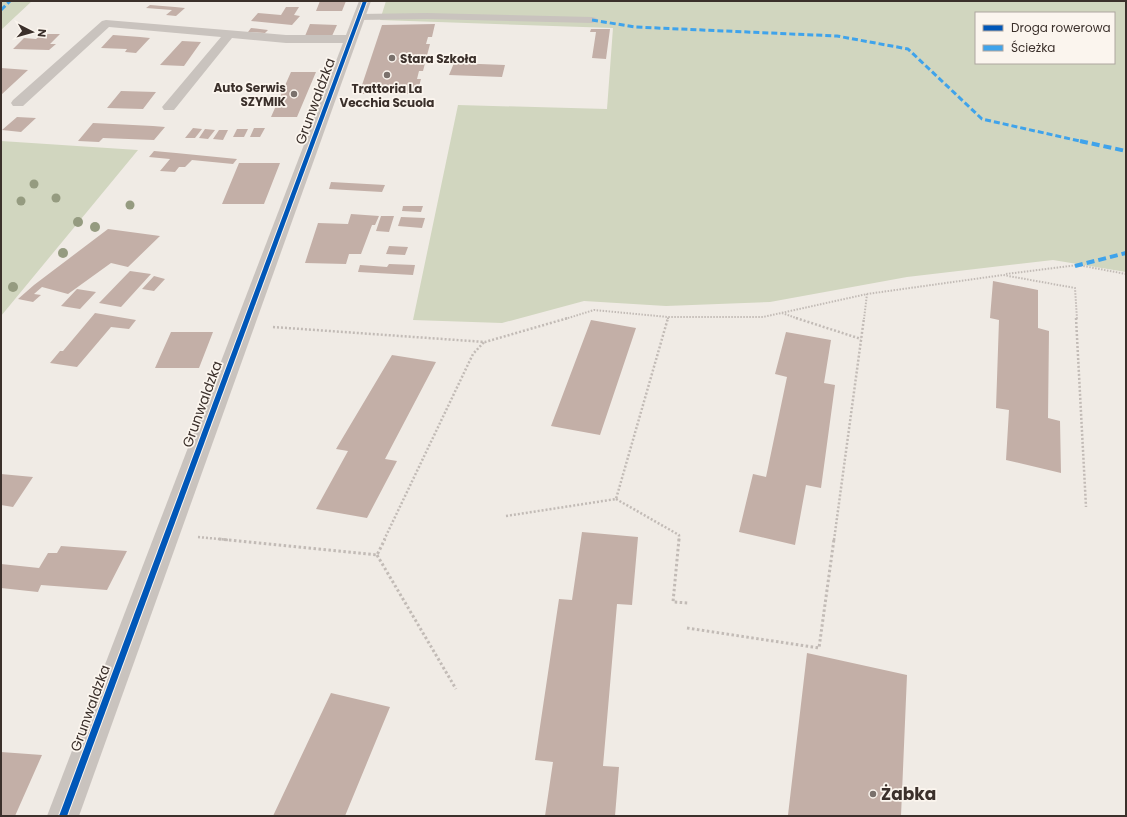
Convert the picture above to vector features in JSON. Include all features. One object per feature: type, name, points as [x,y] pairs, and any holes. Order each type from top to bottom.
[{"type":"street","name":"Grunwaldzka","points":[[63,816],[362,9]]},
{"type":"lane","points":[[362,9],[427,16],[592,20]]},
{"type":"lane","points":[[18,103],[106,23],[286,40],[350,39]]},
{"type":"lane","points":[[169,107],[229,34]]},
{"type":"path","points":[[270,327],[484,342],[594,310],[668,317],[763,316],[867,294],[1078,265],[1126,274]]},
{"type":"path","points":[[1003,275],[1075,288],[1086,507]]},
{"type":"path","points":[[687,628],[819,648],[867,294]]},
{"type":"path","points":[[782,312],[861,339]]},
{"type":"path","points":[[616,499],[668,317]]},
{"type":"path","points":[[377,555],[473,354],[484,342]]},
{"type":"path","points":[[506,516],[616,499],[679,535],[673,602],[688,603]]},
{"type":"path","points":[[196,537],[377,555]]},
{"type":"path","points":[[377,555],[456,689]]},
{"type":"green space","points":[[1,1],[32,1],[1,30]]},
{"type":"green space","points":[[386,1],[1126,1],[1126,272],[1053,260],[907,277],[770,302],[666,306],[584,301],[502,323],[413,320],[458,105],[607,109],[613,28],[380,20]]},
{"type":"green space","points":[[1,141],[138,150],[1,316]]},
{"type":"building","points":[[320,1],[346,1],[342,11],[316,11]]},
{"type":"building","points":[[150,5],[185,8],[176,16],[166,15],[172,10],[146,8]]},
{"type":"building","points":[[286,7],[299,7],[294,15],[300,16],[292,25],[251,21],[258,13],[281,15]]},
{"type":"building","points":[[310,24],[337,25],[332,36],[305,36]]},
{"type":"building","name":"Stara Szkoła","points":[[435,24],[432,37],[428,37],[426,44],[430,44],[423,71],[419,71],[417,79],[421,79],[417,94],[359,94],[382,25]]},
{"type":"building","points":[[251,28],[268,30],[265,33],[248,32]]},
{"type":"building","points":[[591,29],[610,29],[606,59],[592,58],[596,32],[590,32]]},
{"type":"building","points":[[42,34],[60,34],[50,44],[56,44],[49,50],[13,49],[24,38],[36,39]]},
{"type":"building","points":[[113,35],[150,38],[136,53],[125,52],[127,49],[101,48]]},
{"type":"building","points":[[182,41],[201,42],[184,66],[160,65]]},
{"type":"building","points":[[454,63],[505,65],[502,77],[449,75]]},
{"type":"building","points":[[1,68],[28,70],[1,95]]},
{"type":"building","name":"Auto Serwis SZYMIK","points":[[291,72],[316,72],[297,117],[271,117]]},
{"type":"building","points":[[121,91],[156,92],[143,109],[107,108]]},
{"type":"building","points":[[17,117],[36,118],[21,132],[2,130]]},
{"type":"building","points":[[93,123],[165,127],[154,140],[103,138],[99,142],[78,141]]},
{"type":"building","points":[[193,128],[202,129],[195,138],[185,138]]},
{"type":"building","points":[[254,128],[265,128],[260,137],[250,137]]},
{"type":"building","points":[[205,129],[215,130],[208,139],[199,138]]},
{"type":"building","points":[[237,129],[248,129],[244,137],[233,137]]},
{"type":"building","points":[[219,130],[228,130],[223,140],[213,139]]},
{"type":"building","points":[[154,151],[237,159],[233,164],[192,160],[185,167],[179,167],[175,172],[160,171],[170,159],[149,157]]},
{"type":"building","points":[[239,163],[280,163],[264,204],[222,204]]},
{"type":"building","points":[[331,182],[385,185],[382,192],[329,189]]},
{"type":"building","points":[[403,206],[423,206],[421,212],[402,211]]},
{"type":"building","points":[[351,214],[379,216],[375,225],[372,225],[361,254],[349,254],[346,264],[305,263],[318,223],[348,224]]},
{"type":"building","points":[[381,216],[394,216],[389,232],[376,231]]},
{"type":"building","points":[[401,217],[425,218],[422,228],[398,226]]},
{"type":"building","points":[[108,229],[160,236],[128,267],[111,263],[68,294],[42,287],[34,294],[41,295],[33,302],[18,299],[34,285]]},
{"type":"building","points":[[389,246],[408,247],[405,255],[386,254]]},
{"type":"building","points":[[389,264],[415,265],[413,275],[358,272],[360,265],[387,267]]},
{"type":"building","points":[[130,271],[151,274],[121,307],[99,303]]},
{"type":"building","points":[[154,276],[165,279],[154,291],[142,289]]},
{"type":"building","points":[[993,281],[1038,290],[1038,328],[1049,331],[1048,418],[1060,421],[1061,473],[1006,460],[1009,410],[996,408],[999,320],[990,318]]},
{"type":"building","points":[[77,289],[96,292],[80,309],[61,306]]},
{"type":"building","points":[[95,313],[136,320],[129,329],[111,327],[77,367],[50,363],[60,351],[63,351]]},
{"type":"building","points":[[591,320],[636,328],[600,435],[551,426]]},
{"type":"building","points":[[171,332],[213,332],[199,368],[155,368]]},
{"type":"building","points":[[786,332],[831,340],[824,383],[835,385],[821,488],[806,485],[795,545],[739,532],[753,474],[766,477],[787,377],[775,374]]},
{"type":"building","points":[[392,355],[436,362],[385,459],[397,461],[367,518],[316,509],[348,451],[336,449]]},
{"type":"building","points":[[1,474],[33,477],[13,507],[1,505]]},
{"type":"building","points":[[582,532],[638,537],[632,605],[617,604],[603,766],[619,767],[615,816],[545,816],[553,762],[535,760],[559,599],[572,600]]},
{"type":"building","points":[[61,546],[127,551],[107,590],[41,585],[38,592],[1,588],[1,564],[39,568],[48,553],[57,553]]},
{"type":"building","points":[[807,653],[907,675],[901,816],[788,815]]},
{"type":"building","points":[[331,693],[390,707],[345,816],[273,816]]},
{"type":"building","points":[[1,752],[42,755],[15,816],[1,816]]},
{"type":"marked path","points":[[1,10],[10,1]]},
{"type":"marked path","points":[[592,20],[635,27],[837,36],[908,49],[982,119],[1126,151]]},
{"type":"marked path","points":[[1075,266],[1126,253]]},
{"type":"cycle path","points":[[63,816],[365,1]]},
{"type":"place","name":"Stara Szkoła","points":[[392,58]]},
{"type":"place","name":"Trattoria La Vecchia Scuola","points":[[387,75]]},
{"type":"place","name":"Auto Serwis SZYMIK","points":[[294,94]]},
{"type":"place","name":"Żabka","points":[[873,794]]}]
